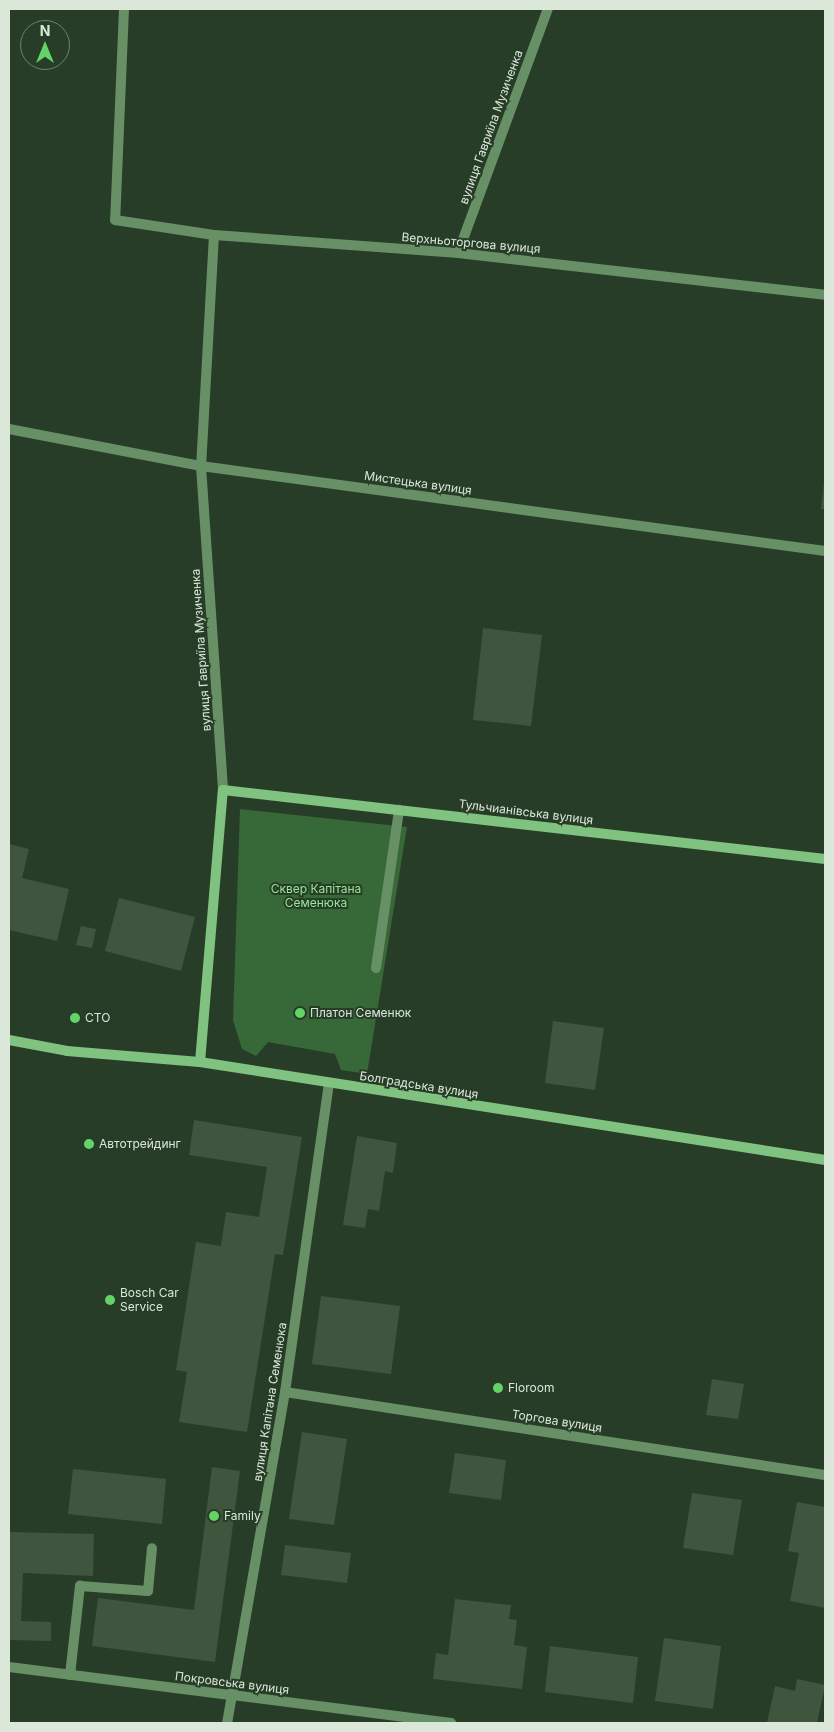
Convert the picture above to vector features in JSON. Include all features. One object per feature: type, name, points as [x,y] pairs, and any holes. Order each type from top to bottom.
[{"type":"main road","name":"Тульчианівська вулиця","points":[[223,790],[825,860]]},
{"type":"main road","name":"вулиця Гавриїла Музиченка","points":[[200,1062],[223,790]]},
{"type":"main road","name":"Болградська вулиця","points":[[9,1040],[67,1052],[200,1062],[825,1160]]},
{"type":"street","name":"Верхньоторгова вулиця","points":[[124,9],[115,220],[214,235],[458,253],[825,294]]},
{"type":"street","name":"вулиця Гавриїла Музиченка","points":[[458,253],[548,9]]},
{"type":"street","name":"вулиця Гавриїла Музиченка","points":[[214,235],[201,466],[223,790]]},
{"type":"street","name":"Мистецька вулиця","points":[[9,429],[201,466],[825,550]]},
{"type":"street","points":[[376,968],[398,810]]},
{"type":"street","name":"вулиця Капітана Семенюка","points":[[227,1723],[285,1392],[330,1083]]},
{"type":"street","name":"Торгова вулиця","points":[[285,1392],[825,1475]]},
{"type":"street","points":[[70,1675],[80,1586],[148,1591],[152,1548]]},
{"type":"street","name":"Покровська вулиця","points":[[9,1667],[451,1723]]},
{"type":"green space","name":"Сквер Капітана Семенюка","points":[[240,809],[407,827],[367,1074],[341,1070],[335,1054],[268,1042],[256,1056],[242,1049],[233,1020]]},
{"type":"building","points":[[824,482],[825,509],[821,509]]},
{"type":"building","points":[[483,628],[542,635],[531,726],[473,720]]},
{"type":"building","points":[[9,844],[29,849],[22,878],[69,889],[57,941],[9,930]]},
{"type":"building","points":[[119,898],[195,917],[181,971],[105,951]]},
{"type":"building","points":[[81,926],[96,929],[92,948],[76,945]]},
{"type":"building","points":[[553,1021],[604,1028],[595,1090],[545,1083]]},
{"type":"building","points":[[194,1120],[302,1137],[283,1255],[275,1254],[247,1432],[179,1422],[187,1372],[176,1370],[196,1242],[221,1246],[226,1212],[259,1217],[267,1167],[189,1155]]},
{"type":"building","points":[[357,1136],[397,1143],[393,1173],[385,1171],[379,1211],[368,1209],[365,1228],[343,1225]]},
{"type":"building","points":[[321,1296],[400,1306],[391,1374],[312,1364]]},
{"type":"building","points":[[712,1379],[744,1384],[738,1419],[706,1415]]},
{"type":"building","points":[[302,1432],[347,1439],[334,1525],[289,1519]]},
{"type":"building","points":[[455,1453],[506,1460],[501,1500],[449,1493]]},
{"type":"building","points":[[212,1467],[240,1471],[215,1662],[92,1646],[98,1598],[194,1610]]},
{"type":"building","points":[[73,1469],[166,1479],[162,1524],[68,1514]]},
{"type":"building","points":[[692,1493],[742,1500],[733,1555],[683,1548]]},
{"type":"building","points":[[797,1502],[825,1507],[825,1608],[790,1601],[799,1553],[788,1551]]},
{"type":"building","points":[[9,1532],[94,1534],[93,1576],[23,1573],[21,1621],[51,1622],[51,1641],[9,1640]]},
{"type":"building","points":[[285,1545],[351,1553],[347,1583],[281,1575]]},
{"type":"building","points":[[455,1599],[511,1605],[509,1619],[517,1620],[514,1645],[527,1647],[522,1689],[433,1679],[436,1653],[448,1655]]},
{"type":"building","points":[[664,1638],[721,1646],[713,1709],[655,1701]]},
{"type":"building","points":[[550,1646],[638,1657],[633,1703],[545,1692]]},
{"type":"building","points":[[797,1679],[825,1685],[817,1723],[767,1723],[775,1686],[795,1691]]},
{"type":"place","name":"Платон Семенюк","points":[[300,1013]]},
{"type":"place","name":"СТО","points":[[75,1018]]},
{"type":"place","name":"Автотрейдинг","points":[[89,1144]]},
{"type":"place","name":"Bosch Car Service","points":[[110,1300]]},
{"type":"place","name":"Floroom","points":[[498,1388]]},
{"type":"place","name":"Family","points":[[214,1516]]}]
